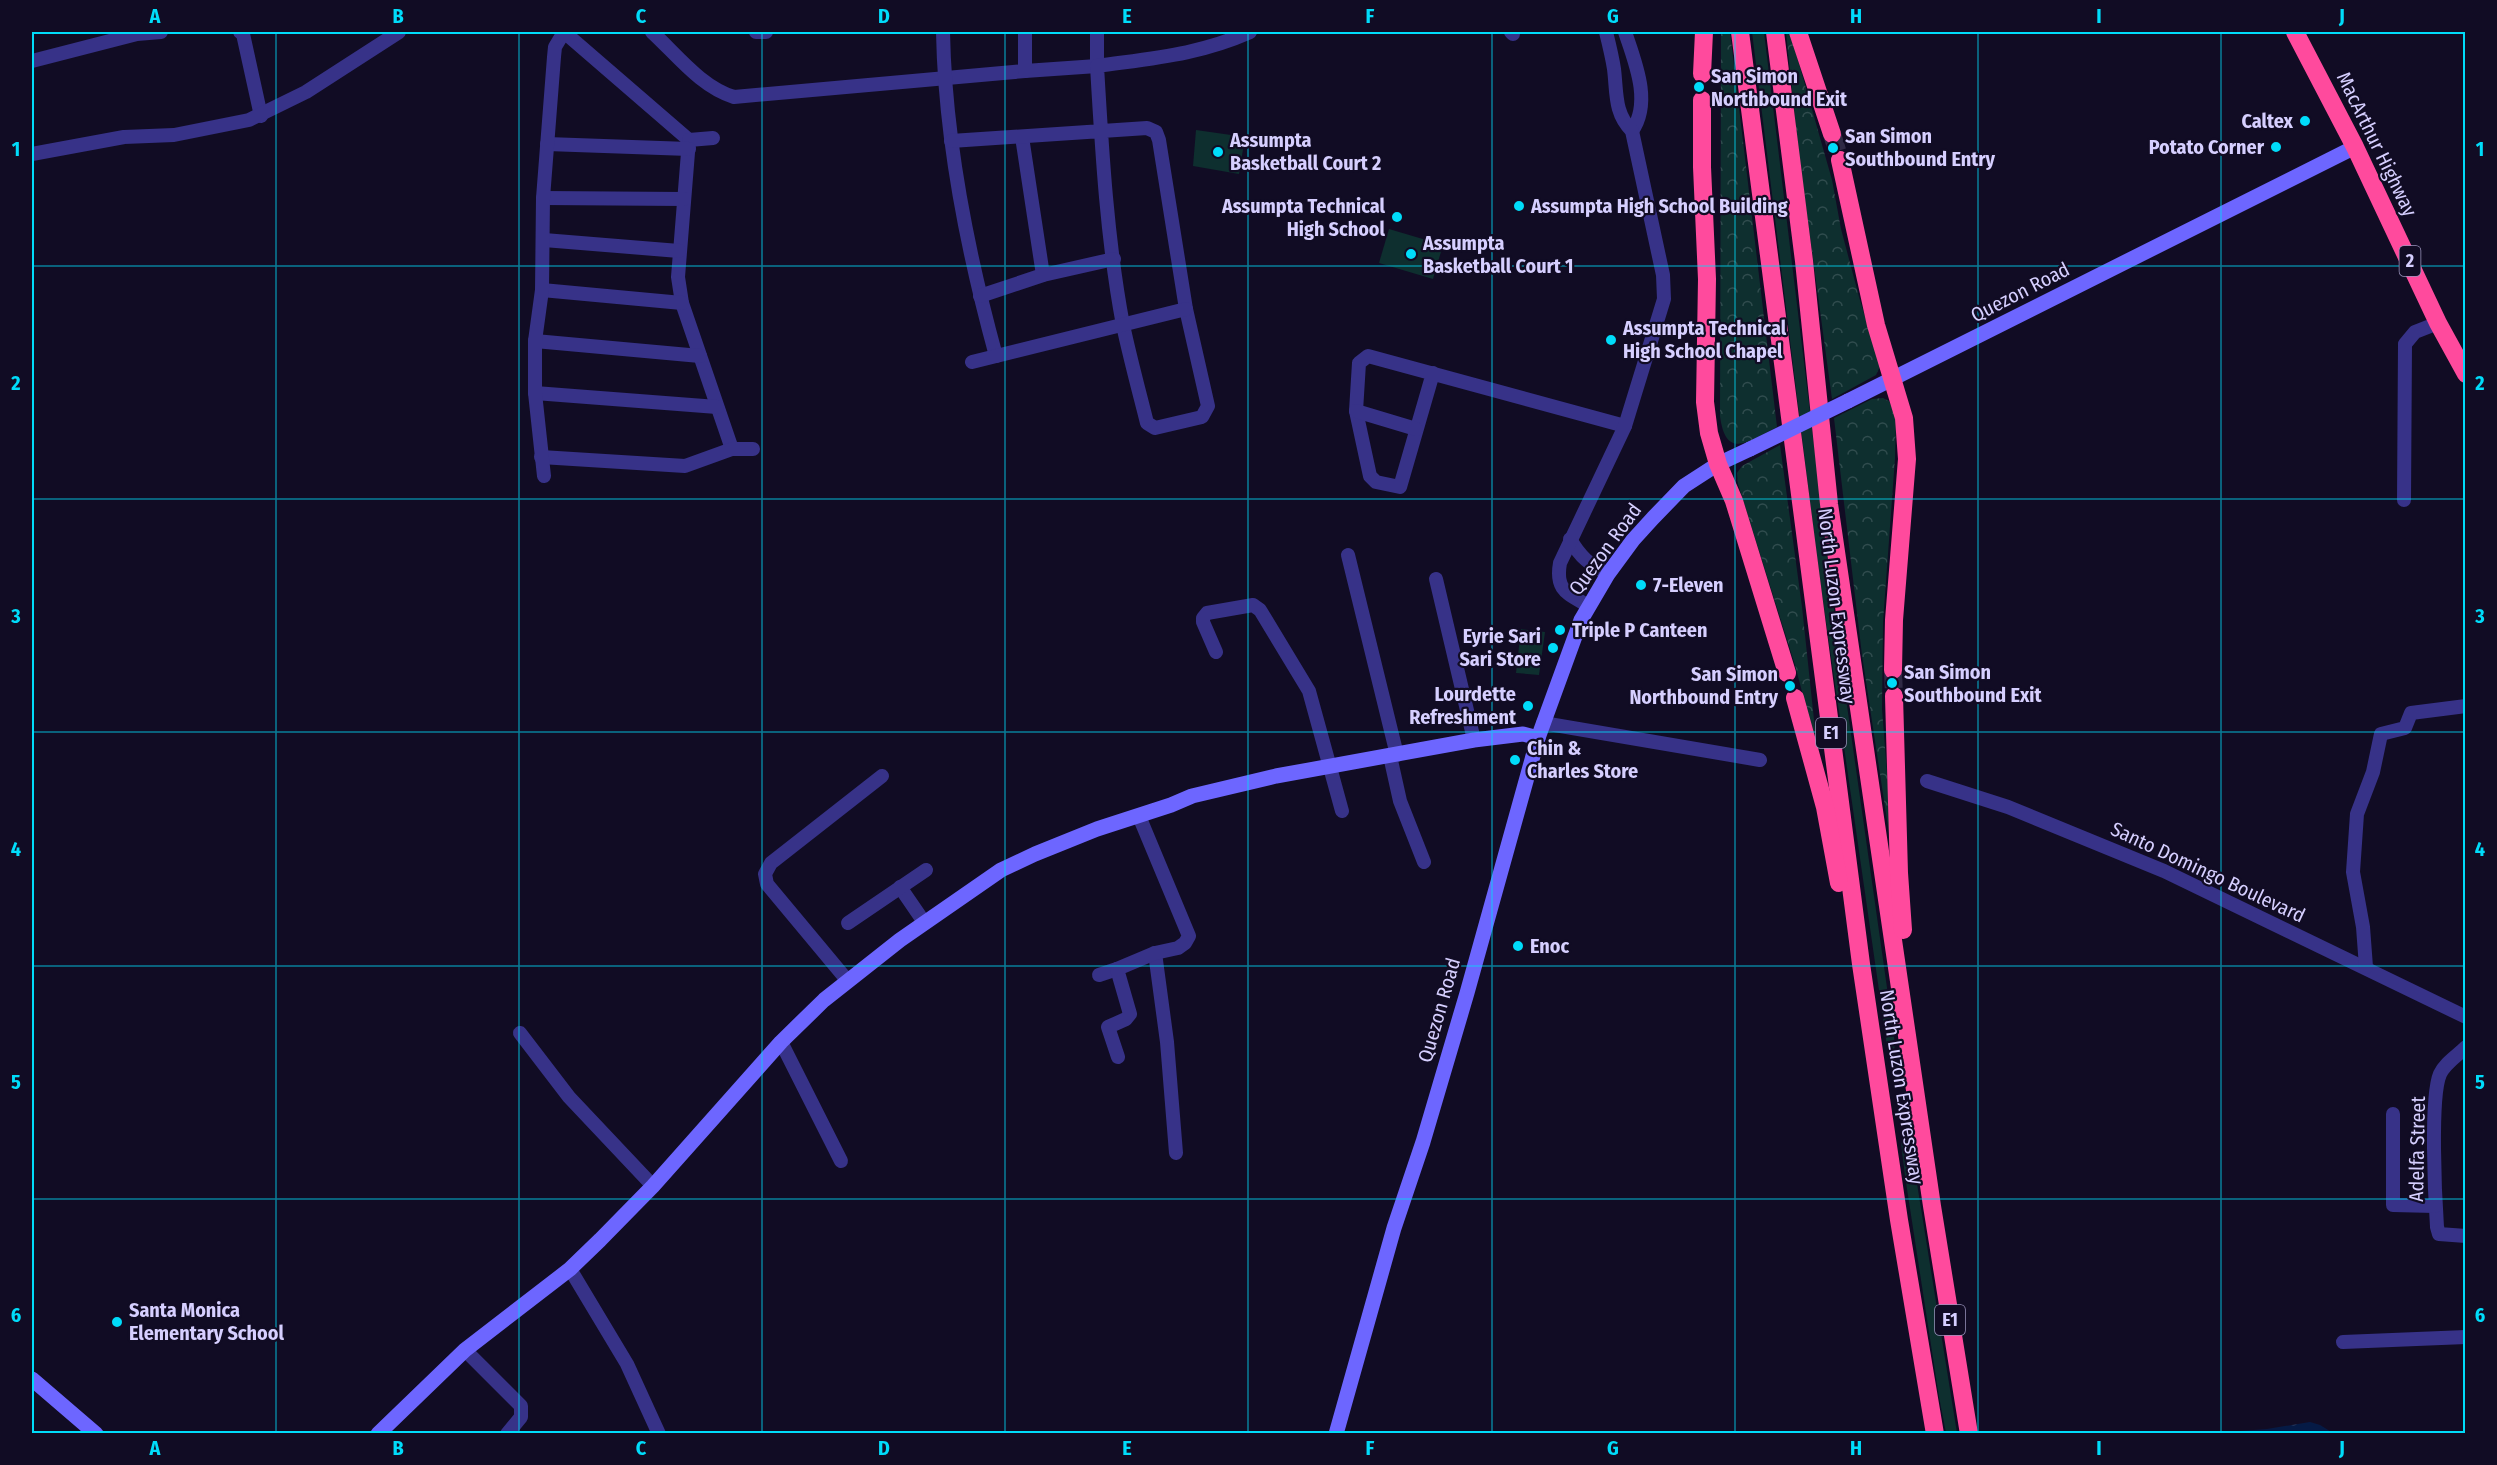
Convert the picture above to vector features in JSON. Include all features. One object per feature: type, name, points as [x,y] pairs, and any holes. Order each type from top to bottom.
[{"type":"highway","points":[[1702,74],[1704,32]]},
{"type":"highway","name":"North Luzon Expressway","points":[[1740,32],[1861,964],[1899,1220],[1935,1434]]},
{"type":"highway","name":"North Luzon Expressway","points":[[1775,32],[1804,261],[1829,504],[1932,1206],[1969,1434]]},
{"type":"highway","points":[[1798,32],[1832,134]]},
{"type":"highway","name":"MacArthur Highway","points":[[2295,32],[2355,147],[2438,322],[2466,374]]},
{"type":"highway","points":[[1702,100],[1702,166],[1707,279],[1705,402],[1709,433],[1718,464],[1734,501],[1787,673]]},
{"type":"highway","points":[[1840,160],[1876,326],[1904,417],[1906,459],[1894,620],[1893,670]]},
{"type":"highway","points":[[1894,696],[1901,916],[1906,969],[1934,1168],[1932,1206]]},
{"type":"highway","points":[[1795,698],[1824,807],[1850,938],[1861,964]]},
{"type":"main road","name":"Quezon Road","points":[[1336,1434],[1394,1228],[1423,1142],[1467,993],[1538,738],[1581,620],[1608,574],[1633,540],[1684,486],[1718,464],[1893,380],[2355,147]]},
{"type":"main road","points":[[378,1434],[465,1350],[570,1269],[653,1186],[781,1042],[847,980],[924,922],[1001,870],[1035,854],[1192,796],[1276,776],[1474,740],[1523,734],[1538,738]]},
{"type":"main road","points":[[32,1379],[96,1434]]},
{"type":"street","points":[[32,61],[137,34],[161,32]]},
{"type":"street","points":[[240,32],[243,34],[247,50],[261,116]]},
{"type":"street","points":[[32,153],[124,137],[174,135],[242,123],[261,116],[306,92],[399,32]]},
{"type":"street","points":[[544,476],[535,393],[535,341],[542,290],[543,198],[555,47],[564,32],[689,144]]},
{"type":"street","points":[[652,32],[708,85],[720,93],[734,97],[944,77],[1097,66],[1191,53],[1223,44],[1250,32]]},
{"type":"street","points":[[756,32],[766,32]]},
{"type":"street","points":[[943,32],[944,77],[951,141],[980,296],[996,356]]},
{"type":"street","points":[[1025,32],[1025,71]]},
{"type":"street","points":[[951,141],[1101,132],[1148,128],[1156,132],[1186,309],[1208,406],[1202,417],[1155,428],[1147,423],[1123,325],[1114,259],[1101,132],[1097,32]]},
{"type":"street","points":[[1588,606],[1562,589],[1559,582],[1560,564],[1625,426],[1664,299],[1663,275],[1632,131],[1619,113],[1606,32]]},
{"type":"street","points":[[1610,48],[1626,36],[1642,96],[1641,113],[1632,131]]},
{"type":"street","points":[[1616,97],[1642,96]]},
{"type":"street","points":[[1022,137],[1043,275]]},
{"type":"street","points":[[547,144],[689,144],[713,138]]},
{"type":"street","points":[[689,144],[678,277],[682,303],[732,449]]},
{"type":"street","points":[[543,198],[684,199]]},
{"type":"street","points":[[544,240],[680,251]]},
{"type":"street","points":[[980,296],[1043,275],[1114,259]]},
{"type":"street","points":[[542,290],[682,303]]},
{"type":"street","points":[[972,362],[1186,309]]},
{"type":"street","points":[[2404,500],[2405,344],[2415,332],[2438,322]]},
{"type":"street","points":[[535,341],[700,356]]},
{"type":"street","points":[[1433,373],[1400,487],[1376,482],[1371,476],[1356,411],[1359,363],[1368,356],[1433,373],[1625,426]]},
{"type":"street","points":[[535,393],[717,407]]},
{"type":"street","points":[[1356,411],[1416,429]]},
{"type":"street","points":[[541,457],[685,466],[732,449],[753,449]]},
{"type":"street","points":[[1570,539],[1577,553],[1589,564],[1608,574]]},
{"type":"street","points":[[1348,555],[1394,756],[1400,801],[1424,862]]},
{"type":"street","points":[[1436,579],[1474,740]]},
{"type":"street","points":[[1216,652],[1203,622],[1207,613],[1253,605],[1260,610],[1309,691],[1342,811]]},
{"type":"street","points":[[2366,967],[2363,927],[2353,872],[2357,814],[2373,772],[2381,734],[2405,728],[2411,712],[2466,706]]},
{"type":"street","points":[[1543,723],[1760,760]]},
{"type":"street","points":[[847,980],[767,884],[765,874],[771,863],[882,776]]},
{"type":"street","name":"Santo Domingo Boulevard","points":[[1927,781],[2008,807],[2164,871],[2466,1017]]},
{"type":"street","points":[[1099,975],[1155,953],[1178,948],[1189,936],[1139,816]]},
{"type":"street","points":[[848,923],[926,870]]},
{"type":"street","points":[[900,887],[924,922]]},
{"type":"street","points":[[1155,953],[1167,1042],[1176,1153]]},
{"type":"street","points":[[1117,969],[1130,1014],[1126,1019],[1108,1027],[1118,1058]]},
{"type":"street","points":[[519,1033],[569,1097],[653,1186]]},
{"type":"street","points":[[781,1042],[841,1161]]},
{"type":"street","name":"Adelfa Street","points":[[2466,1047],[2447,1064],[2440,1075],[2437,1087],[2435,1206],[2439,1233],[2466,1236]]},
{"type":"street","points":[[2393,1114],[2393,1204],[2435,1206]]},
{"type":"street","points":[[570,1269],[627,1364],[659,1434]]},
{"type":"street","points":[[2343,1342],[2466,1337]]},
{"type":"street","points":[[465,1350],[521,1406],[521,1417],[507,1434]]},
{"type":"green space","points":[[1721,32],[1730,32],[1777,427],[1740,444],[1728,439],[1720,416]]},
{"type":"green space","points":[[1752,32],[1764,32],[1837,635],[1895,1044],[1894,1051],[1890,1052],[1887,1046],[1817,559]]},
{"type":"green space","points":[[1786,32],[1790,32],[1832,180],[1841,229],[1880,366],[1876,375],[1832,399],[1798,148]]},
{"type":"green space","name":"Assumpta Basketball Court 2","points":[[1196,130],[1245,137],[1239,174],[1193,166]]},
{"type":"green space","name":"Assumpta Basketball Court 1","points":[[1389,229],[1443,245],[1433,279],[1379,263]]},
{"type":"green space","points":[[1883,398],[1889,401],[1896,417],[1883,622],[1882,709],[1891,825],[1890,840],[1862,655],[1834,418],[1872,399]]},
{"type":"green space","points":[[1780,445],[1802,607],[1817,748],[1795,665],[1738,484],[1737,473],[1742,466]]},
{"type":"green space","points":[[1521,629],[1545,632],[1539,675],[1516,673]]},
{"type":"green space","points":[[1905,1136],[1908,1137],[1911,1146],[1957,1433],[1946,1433],[1939,1397],[1905,1176],[1901,1143]]},
{"type":"water","points":[[2310,1422],[2333,1433],[2213,1433],[2267,1429]]},
{"type":"tunnel","points":[[1832,134],[1840,160]]},
{"type":"tunnel","points":[[1893,670],[1894,696]]},
{"type":"place","name":"San Simon Northbound Exit","points":[[1699,87]]},
{"type":"place","name":"Caltex","points":[[2305,121]]},
{"type":"place","name":"Potato Corner","points":[[2276,147]]},
{"type":"place","name":"San Simon Southbound Entry","points":[[1833,148]]},
{"type":"place","name":"Assumpta Basketball Court 2","points":[[1218,152]]},
{"type":"place","name":"Assumpta High School Building","points":[[1519,206]]},
{"type":"place","name":"Assumpta Technical High School","points":[[1397,217]]},
{"type":"place","name":"Assumpta Basketball Court 1","points":[[1411,254]]},
{"type":"place","name":"Assumpta Technical High School Chapel","points":[[1611,340]]},
{"type":"place","name":"7-Eleven","points":[[1641,585]]},
{"type":"place","name":"Triple P Canteen","points":[[1560,630]]},
{"type":"place","name":"Eyrie Sari Sari Store","points":[[1553,648]]},
{"type":"place","name":"San Simon Southbound Exit","points":[[1892,683]]},
{"type":"place","name":"San Simon Northbound Entry","points":[[1790,686]]},
{"type":"place","name":"Lourdette Refreshment","points":[[1528,706]]},
{"type":"place","name":"Chin & Charles Store","points":[[1515,760]]},
{"type":"place","name":"Enoc","points":[[1518,946]]},
{"type":"place","name":"Santa Monica Elementary School","points":[[117,1322]]}]
